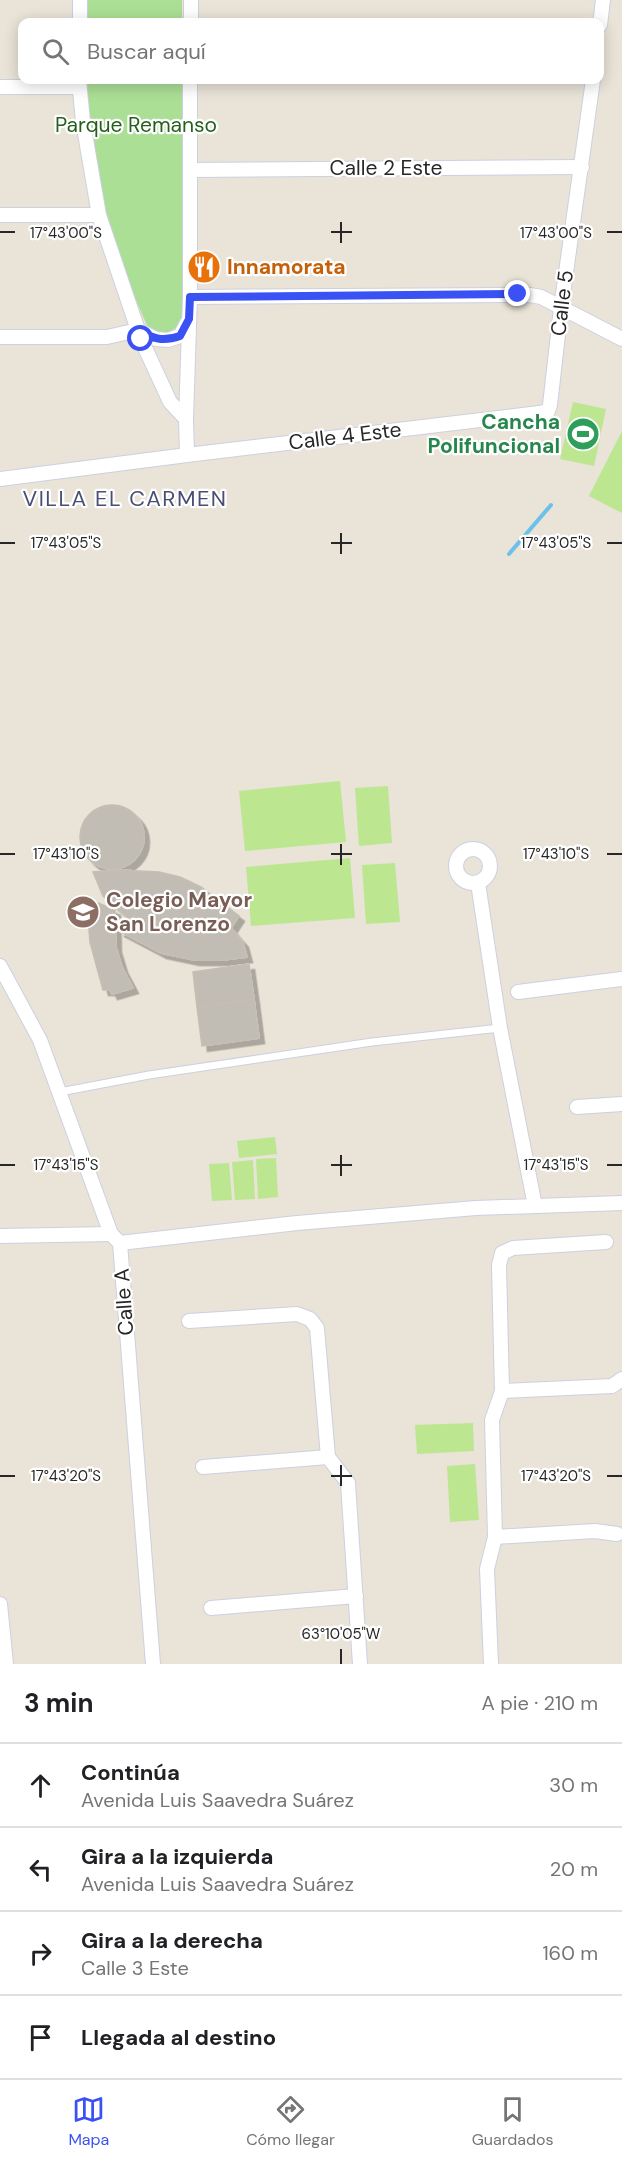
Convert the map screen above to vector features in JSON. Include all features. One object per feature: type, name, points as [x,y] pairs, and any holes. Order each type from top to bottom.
[{"type":"street","points":[[80,0],[80,18]]},
{"type":"street","points":[[190,18],[191,0]]},
{"type":"street","points":[[601,18],[603,0]]},
{"type":"street","points":[[0,87],[60,84]]},
{"type":"street","points":[[80,84],[92,185],[99,215],[138,330],[170,402],[186,419]]},
{"type":"street","points":[[187,455],[190,84]]},
{"type":"street","name":"Calle 5","points":[[539,413],[550,408],[561,308],[592,84]]},
{"type":"street","name":"Calle 2 Este","points":[[190,170],[582,167]]},
{"type":"street","points":[[0,215],[99,215]]},
{"type":"street","points":[[190,297],[518,294],[541,297],[622,339]]},
{"type":"street","points":[[0,337],[107,337],[138,330],[156,339],[168,340],[180,336],[189,319]]},
{"type":"street","name":"Calle 4 Este","points":[[0,479],[539,413]]},
{"type":"street","points":[[478,883],[500,1028],[535,1206]]},
{"type":"street","name":"Calle A","points":[[0,966],[40,1040],[115,1239],[153,1664]]},
{"type":"street","points":[[518,992],[622,979]]},
{"type":"street","points":[[577,1107],[622,1104]]},
{"type":"street","points":[[0,1236],[115,1239],[476,1208],[622,1203]]},
{"type":"street","points":[[491,1664],[487,1569],[495,1537],[492,1420],[502,1391],[499,1265],[502,1253],[513,1248],[532,1245],[606,1242]]},
{"type":"street","points":[[189,1321],[297,1314],[314,1322],[317,1328],[328,1457],[348,1483],[360,1664]]},
{"type":"street","points":[[502,1391],[612,1386],[622,1379]]},
{"type":"street","points":[[203,1467],[328,1457]]},
{"type":"street","points":[[495,1537],[596,1532],[617,1534]]},
{"type":"street","points":[[211,1608],[356,1596]]},
{"type":"street","points":[[0,1604],[6,1664]]},
{"type":"lane","points":[[60,1092],[149,1075],[372,1042],[500,1028]]},
{"type":"green space","points":[[85,0],[182,0],[182,18],[84,18]]},
{"type":"green space","name":"Parque Remanso","points":[[85,84],[182,84],[182,319],[175,329],[166,333],[157,332],[147,325],[127,277],[105,211],[91,137]]},
{"type":"green space","name":"Cancha Polifuncional","points":[[573,402],[606,409],[594,466],[560,459]]},
{"type":"green space","points":[[622,431],[622,513],[589,496]]},
{"type":"green space","points":[[340,781],[346,842],[245,851],[239,791]]},
{"type":"green space","points":[[388,786],[392,843],[359,846],[355,788]]},
{"type":"green space","points":[[350,858],[355,918],[251,926],[246,867]]},
{"type":"green space","points":[[395,863],[400,922],[366,924],[362,865]]},
{"type":"green space","points":[[275,1137],[277,1154],[239,1158],[237,1141]]},
{"type":"green space","points":[[276,1158],[278,1197],[258,1199],[256,1159]]},
{"type":"green space","points":[[253,1160],[255,1199],[235,1200],[232,1162]]},
{"type":"green space","points":[[229,1163],[232,1200],[212,1201],[209,1164]]},
{"type":"green space","points":[[473,1423],[474,1451],[417,1454],[415,1425]]},
{"type":"green space","points":[[475,1464],[479,1520],[450,1522],[447,1466]]},
{"type":"building","points":[[106,805],[118,805],[135,814],[142,825],[144,837],[142,849],[135,860],[118,869],[106,869],[94,864],[85,855],[80,843],[80,831],[85,819],[94,810]]},
{"type":"building","points":[[117,870],[159,872],[180,877],[201,887],[239,916],[231,928],[243,942],[247,957],[194,960],[161,953],[119,931],[128,918],[103,896],[93,872]]},
{"type":"building","points":[[91,900],[115,910],[116,947],[122,967],[133,988],[112,994],[110,990],[103,990],[90,942],[88,917]]},
{"type":"building","points":[[249,964],[254,999],[197,1007],[193,972]]},
{"type":"building","points":[[254,999],[259,1038],[202,1046],[197,1007]]},
{"type":"waterway","points":[[509,554],[551,505]]},
{"type":"place","name":"Innamorata","points":[[204,267]]},
{"type":"place","name":"Cancha Polifuncional","points":[[583,434]]},
{"type":"place","name":"Colegio Mayor San Lorenzo","points":[[83,912]]},
{"type":"district","name":"VILLA EL CARMEN","points":[[125,498]]},
{"type":"route","points":[[141,339],[138,330],[156,339],[168,340],[180,336],[189,319],[190,297],[518,294]]}]
